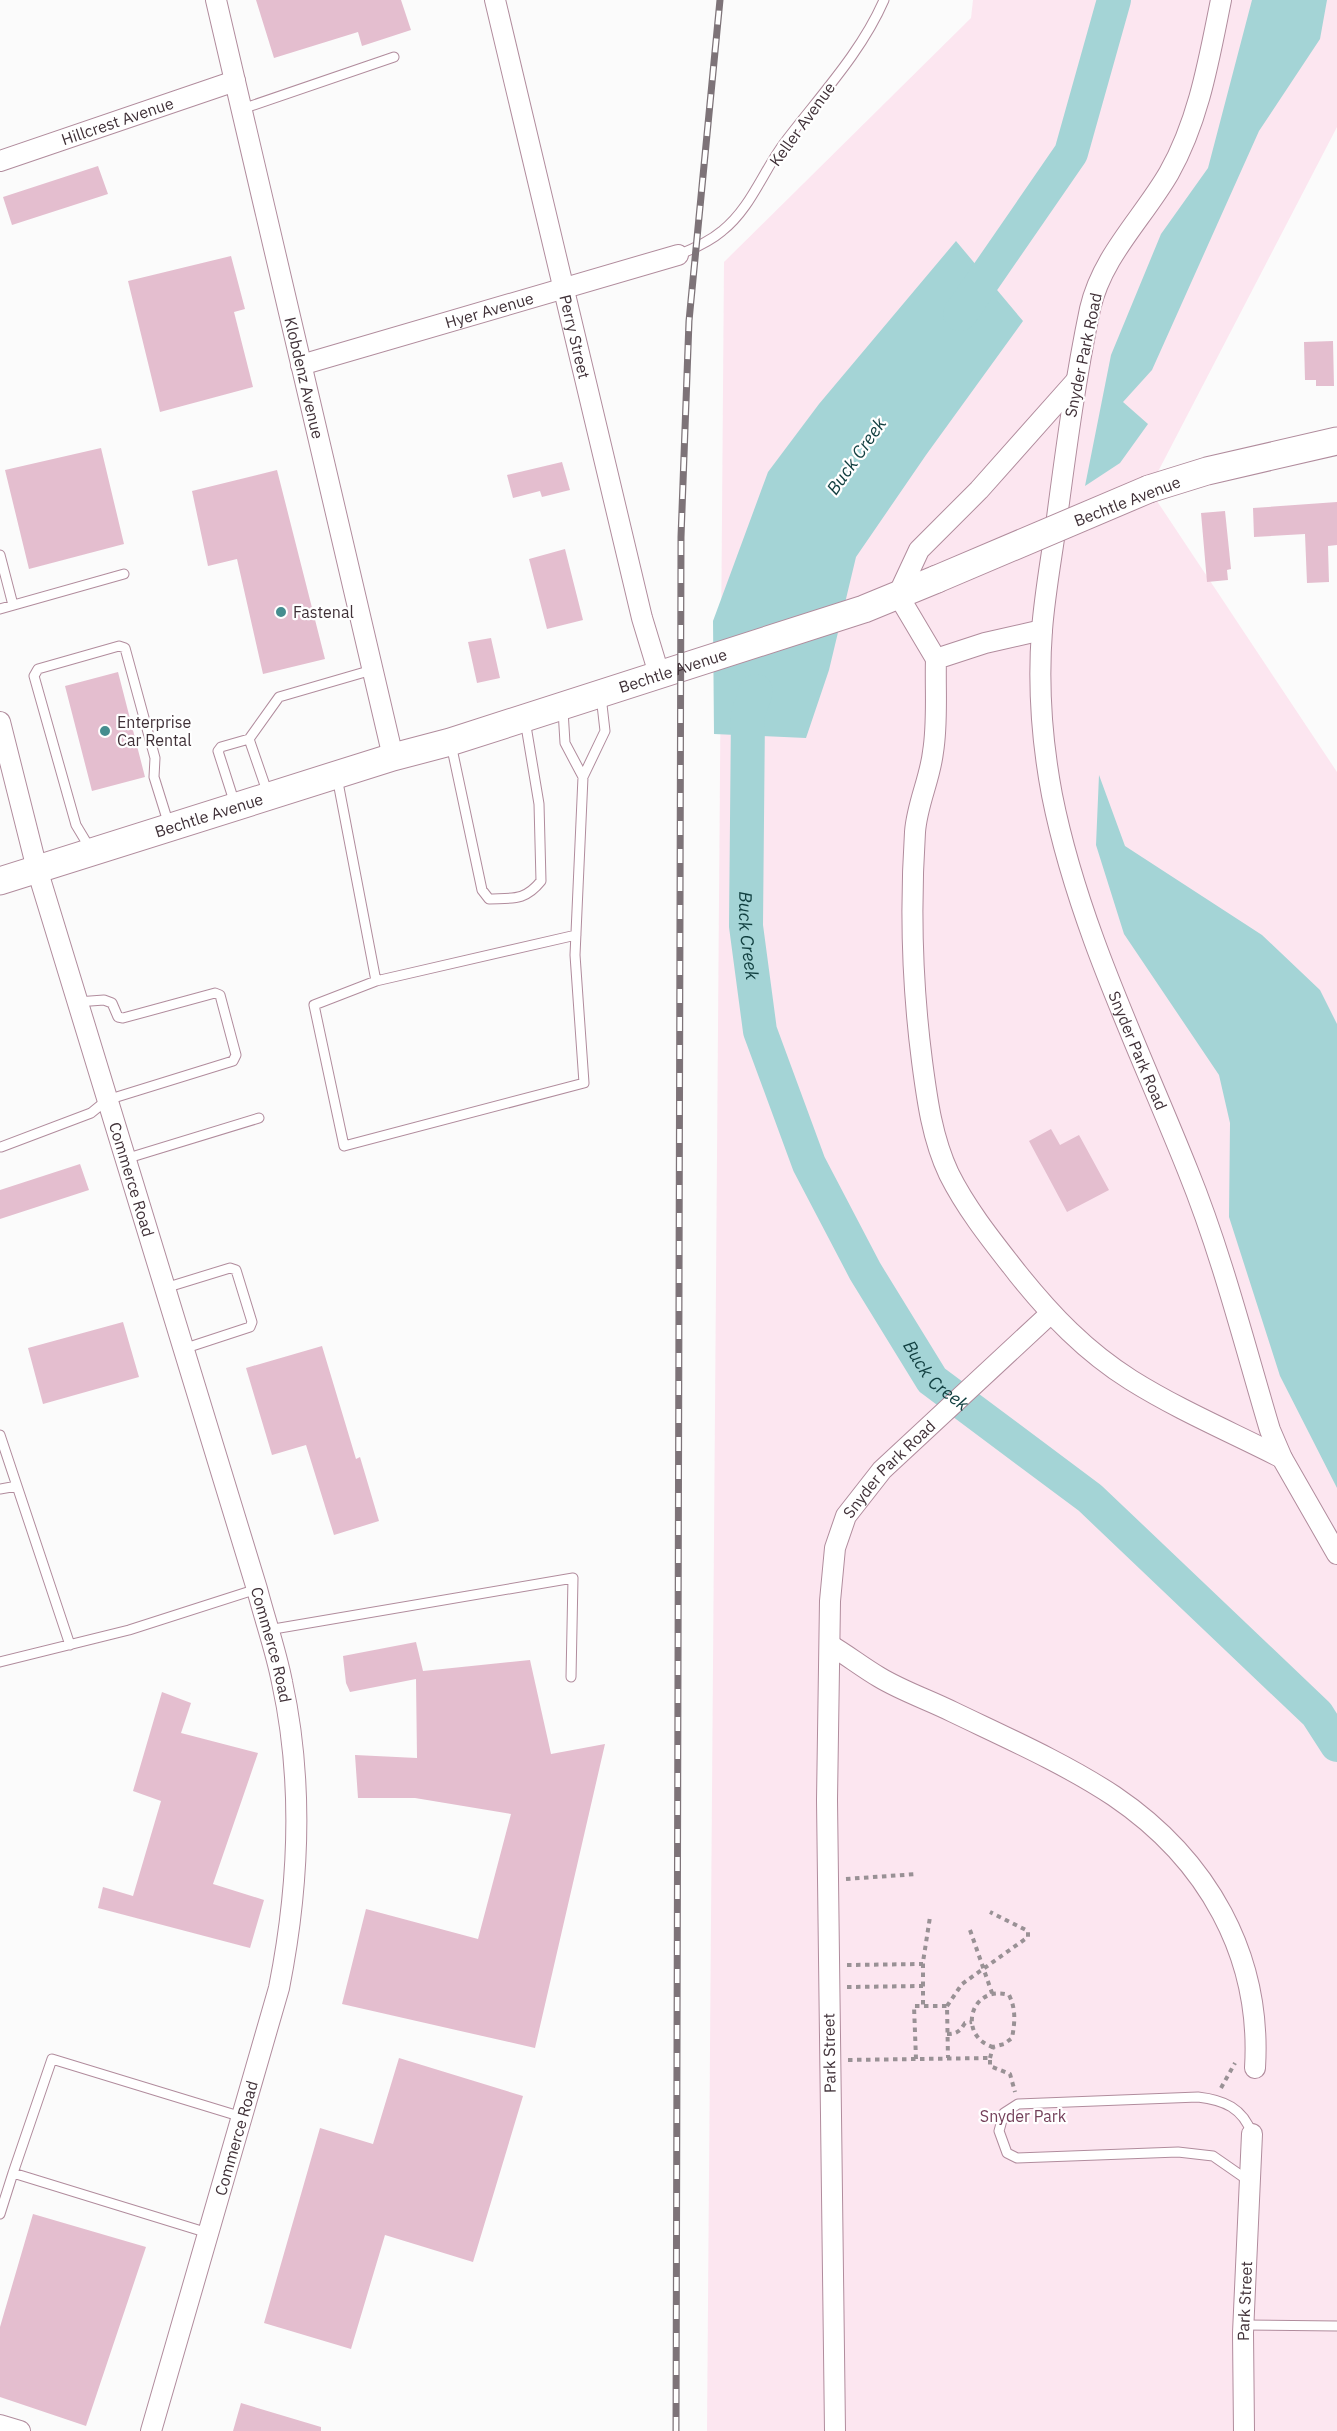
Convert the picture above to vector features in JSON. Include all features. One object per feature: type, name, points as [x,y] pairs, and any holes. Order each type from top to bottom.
[{"type":"main road","name":"Bechtle Avenue","points":[[0,881],[393,757],[450,742],[562,704],[864,609],[1149,489],[1207,471],[1337,441]]},
{"type":"street","name":"Klobdenz Avenue","points":[[216,0],[393,757]]},
{"type":"street","name":"Perry Street","points":[[495,0],[642,618],[659,674]]},
{"type":"street","name":"Snyder Park Road","points":[[1221,0],[1209,59],[1185,141],[1167,175],[1102,273],[1092,302],[1075,382],[1042,630],[1041,674],[1046,751],[1061,834],[1084,908],[1114,993],[1190,1174],[1282,1458],[1337,1554]]},
{"type":"street","name":"Hillcrest Avenue","points":[[0,161],[235,81]]},
{"type":"street","name":"Hyer Avenue","points":[[301,365],[678,255]]},
{"type":"street","points":[[1075,382],[979,490],[919,550],[898,595],[936,659],[933,752],[915,830],[912,945],[915,1011],[926,1096],[935,1138],[948,1172],[967,1206],[1050,1314],[1087,1348],[1129,1379],[1172,1404],[1282,1458]]},
{"type":"street","points":[[936,659],[985,643],[1042,630]]},
{"type":"street","name":"Commerce Road","points":[[0,722],[7,776],[256,1589],[282,1681],[290,1727],[296,1796],[295,1891],[279,1988],[151,2431]]},
{"type":"street","name":"Snyder Park Road","points":[[830,1675],[830,1601],[835,1548],[846,1516],[882,1470],[1050,1314]]},
{"type":"street","points":[[830,1645],[880,1678],[1084,1778],[1149,1822],[1180,1852],[1201,1879],[1221,1911],[1239,1947],[1249,1981],[1255,2061]]},
{"type":"street","name":"Park Street","points":[[830,1675],[828,1987],[835,2431]]},
{"type":"street","name":"Park Street","points":[[1244,2431],[1244,2325],[1252,2134]]},
{"type":"street","points":[[0,2425],[20,2431]]},
{"type":"lane","name":"Keller Avenue","points":[[678,255],[695,248],[723,231],[755,192],[784,143],[847,61],[884,0]]},
{"type":"lane","points":[[242,109],[394,57]]},
{"type":"lane","points":[[0,555],[13,605]]},
{"type":"lane","points":[[0,609],[124,574]]},
{"type":"lane","points":[[92,852],[76,825],[34,676],[38,669],[119,646],[125,648],[155,758],[154,777],[169,828]]},
{"type":"lane","points":[[236,807],[218,751],[221,747],[249,739],[279,697],[372,670]]},
{"type":"lane","points":[[576,935],[376,981],[314,1005],[344,1146],[584,1083],[575,955],[576,935],[582,777],[605,731],[600,692]]},
{"type":"lane","points":[[562,704],[565,742],[582,777]]},
{"type":"lane","points":[[450,742],[482,890],[489,899],[522,898],[541,880],[539,804],[525,716]]},
{"type":"lane","points":[[249,739],[269,796]]},
{"type":"lane","points":[[337,775],[367,946],[376,981]]},
{"type":"lane","points":[[1,1147],[91,1113],[107,1100],[233,1061],[236,1055],[220,995],[214,993],[123,1018],[118,1017],[112,1004],[104,1000],[77,1002]]},
{"type":"lane","points":[[125,1159],[259,1118]]},
{"type":"lane","points":[[165,1288],[230,1268],[236,1270],[246,1301],[252,1322],[250,1327],[183,1349]]},
{"type":"lane","points":[[0,1435],[70,1645]]},
{"type":"lane","points":[[0,1489],[17,1486]]},
{"type":"lane","points":[[268,1630],[573,1578],[571,1677]]},
{"type":"lane","points":[[0,1662],[208,1607],[256,1589]]},
{"type":"lane","points":[[0,2214],[52,2059],[242,2117]]},
{"type":"lane","points":[[1249,2182],[1221,2160],[1178,2152],[1017,2158],[1007,2153],[999,2131],[1004,2113],[1018,2104],[1198,2097],[1215,2099],[1238,2110],[1248,2122],[1252,2134]]},
{"type":"lane","points":[[13,2174],[208,2233]]},
{"type":"lane","points":[[1244,2325],[1337,2326]]},
{"type":"path","points":[[828,1880],[917,1874]]},
{"type":"path","points":[[948,2058],[947,2006],[963,1984],[1028,1937],[1028,1931],[990,1912]]},
{"type":"path","points":[[923,2006],[923,1964],[930,1917]]},
{"type":"path","points":[[970,1930],[992,1993]]},
{"type":"path","points":[[828,1965],[923,1964]]},
{"type":"path","points":[[828,1987],[923,1986]]},
{"type":"path","points":[[992,1993],[1009,1995],[1015,2006],[1012,2038],[1004,2044],[993,2047],[982,2044],[974,2033],[972,2022],[973,2011],[980,1998],[992,1993]]},
{"type":"path","points":[[916,2059],[914,2006],[947,2006]]},
{"type":"path","points":[[948,2034],[961,2031],[965,2023],[972,2022]]},
{"type":"path","points":[[993,2047],[990,2066],[1010,2074],[1018,2104]]},
{"type":"path","points":[[830,2060],[990,2058]]},
{"type":"path","points":[[1215,2099],[1237,2059],[1255,2061]]},
{"type":"green space","name":"Snyder Park","points":[[973,0],[1337,0],[1337,127],[1149,489],[1337,772],[1337,2431],[707,2431],[724,262],[971,18]]},
{"type":"water","points":[[1252,0],[1327,0],[1320,39],[1259,131],[1152,370],[1123,402],[1148,424],[1120,463],[1085,486],[1111,355],[1161,234],[1208,168]]},
{"type":"water","points":[[956,241],[1023,321],[856,557],[829,670],[806,738],[714,734],[713,621],[768,472],[819,404]]},
{"type":"water","points":[[1099,775],[1125,846],[1262,935],[1320,990],[1337,1024],[1337,1488],[1280,1376],[1229,1217],[1230,1123],[1219,1075],[1124,934],[1096,845]]},
{"type":"building","points":[[256,0],[401,0],[411,30],[362,46],[358,32],[274,58]]},
{"type":"building","points":[[98,166],[108,194],[12,225],[3,197]]},
{"type":"building","points":[[231,256],[245,309],[234,312],[253,387],[160,412],[128,281]]},
{"type":"building","points":[[1333,341],[1334,386],[1316,386],[1316,380],[1305,380],[1304,342]]},
{"type":"building","points":[[101,448],[124,544],[29,569],[5,470]]},
{"type":"building","points":[[562,462],[570,490],[542,497],[540,491],[513,498],[507,475]]},
{"type":"building","name":"Fastenal","points":[[277,470],[325,659],[263,674],[237,559],[208,566],[192,491]]},
{"type":"building","points":[[1337,502],[1337,545],[1328,546],[1329,582],[1307,583],[1305,534],[1254,537],[1253,508]]},
{"type":"building","points":[[1225,511],[1231,569],[1227,570],[1228,580],[1207,582],[1201,513]]},
{"type":"building","points":[[565,549],[583,620],[547,629],[529,559]]},
{"type":"building","points":[[491,638],[500,678],[477,683],[468,642]]},
{"type":"building","name":"Enterprise Car Rental","points":[[118,672],[145,777],[92,791],[65,686]]},
{"type":"building","points":[[1051,1129],[1060,1145],[1079,1135],[1109,1190],[1067,1212],[1029,1141]]},
{"type":"building","points":[[80,1164],[89,1190],[0,1219],[0,1190]]},
{"type":"building","points":[[123,1322],[139,1377],[43,1404],[28,1348]]},
{"type":"building","points":[[322,1346],[356,1459],[360,1457],[379,1521],[334,1535],[306,1445],[272,1455],[246,1368]]},
{"type":"building","points":[[416,1642],[423,1671],[530,1660],[551,1754],[605,1744],[535,2048],[342,2004],[366,1909],[478,1939],[511,1814],[415,1798],[358,1798],[355,1755],[417,1758],[416,1679],[350,1692],[346,1683],[343,1656]]},
{"type":"building","points":[[162,1692],[191,1703],[181,1733],[258,1753],[213,1884],[264,1900],[250,1948],[98,1908],[103,1887],[133,1896],[161,1801],[133,1791]]},
{"type":"building","points":[[399,2058],[523,2096],[473,2262],[385,2235],[351,2349],[264,2323],[320,2128],[373,2144]]},
{"type":"building","points":[[33,2214],[146,2247],[86,2426],[0,2397],[0,2327]]},
{"type":"building","points":[[241,2403],[321,2427],[321,2431],[233,2431]]},
{"type":"waterway","name":"Buck Creek","points":[[960,314],[1071,153],[1114,0]]},
{"type":"waterway","name":"Buck Creek","points":[[756,691],[748,714],[746,926],[760,1031],[809,1164],[865,1271],[932,1380],[1090,1498],[1317,1714],[1337,1745]]},
{"type":"railway","points":[[676,2431],[681,537],[689,321],[720,0]]},
{"type":"place","name":"Fastenal","points":[[281,612]]},
{"type":"place","name":"Enterprise Car Rental","points":[[105,731]]}]
